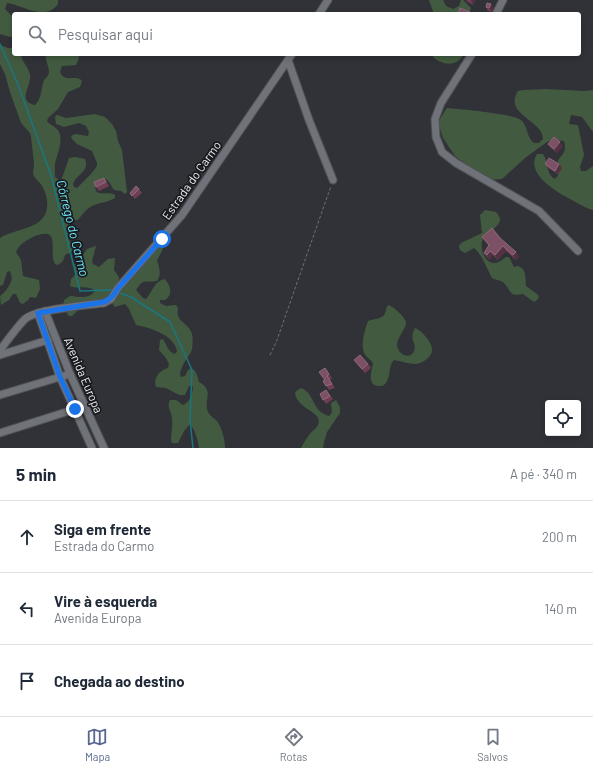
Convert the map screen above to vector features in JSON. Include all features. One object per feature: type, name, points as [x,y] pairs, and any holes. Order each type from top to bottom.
[{"type":"street","points":[[320,12],[328,0]]},
{"type":"street","points":[[497,12],[503,0]]},
{"type":"street","points":[[471,56],[441,103],[435,119],[436,136],[442,152],[456,163],[539,211],[578,251]]},
{"type":"street","points":[[290,57],[309,120],[333,180]]},
{"type":"street","name":"Estrada do Carmo","points":[[0,350],[32,314],[104,302],[111,299],[116,291],[182,215],[290,57]]},
{"type":"street","name":"Avenida Europa","points":[[42,312],[48,340],[60,377],[90,447]]},
{"type":"street","name":"Avenida Europa","points":[[42,312],[103,445]]},
{"type":"street","points":[[0,355],[48,340]]},
{"type":"street","points":[[0,395],[70,374]]},
{"type":"street","points":[[0,433],[85,406]]},
{"type":"street","points":[[90,447],[103,445]]},
{"type":"path","points":[[270,355],[277,340],[333,180]]},
{"type":"green space","points":[[0,0],[58,0],[58,4],[47,12],[34,11],[7,3],[5,9],[12,16],[12,36],[0,34]]},
{"type":"green space","points":[[429,0],[443,0],[446,6],[453,9],[459,6],[461,0],[463,0],[471,8],[470,11],[467,12],[433,12]]},
{"type":"green space","points":[[0,45],[12,48],[12,56],[22,56],[30,75],[26,92],[26,100],[35,105],[40,97],[44,80],[49,74],[46,56],[78,56],[76,65],[62,66],[60,72],[66,78],[80,79],[82,81],[80,87],[68,92],[58,109],[48,118],[47,121],[57,129],[60,135],[60,146],[55,164],[55,177],[60,181],[69,158],[75,157],[85,159],[86,167],[73,184],[74,187],[77,188],[91,174],[97,166],[97,163],[92,151],[77,144],[71,136],[75,134],[88,136],[89,132],[86,126],[79,123],[64,127],[56,124],[55,117],[57,115],[66,118],[95,114],[105,117],[116,131],[122,150],[127,192],[125,194],[121,191],[114,190],[105,178],[100,179],[95,187],[96,191],[100,193],[110,193],[115,195],[115,198],[90,207],[78,220],[75,220],[70,215],[64,217],[64,221],[69,225],[70,230],[68,238],[73,250],[65,255],[63,261],[58,265],[55,264],[53,259],[52,241],[49,234],[35,236],[20,246],[16,252],[21,260],[23,276],[39,280],[40,289],[36,298],[30,297],[23,304],[20,303],[16,294],[13,294],[9,300],[1,305],[0,296],[8,288],[12,278],[10,271],[7,272],[3,285],[0,286],[0,238],[35,225],[45,215],[47,202],[41,185],[33,174],[34,163],[30,133],[21,123],[5,74],[0,64]]},
{"type":"green space","points":[[432,56],[462,56],[456,62],[447,64]]},
{"type":"green space","points":[[545,89],[593,90],[593,132],[582,117],[571,115],[569,124],[578,125],[584,155],[580,167],[581,171],[586,171],[593,166],[593,210],[551,188],[537,172],[534,163],[537,154],[543,154],[551,176],[554,179],[558,176],[558,160],[565,149],[564,141],[552,140],[547,142],[525,158],[502,179],[490,180],[455,156],[443,138],[438,122],[447,108],[486,112],[516,118],[521,120],[525,125],[531,141],[534,143],[539,143],[543,139],[541,132],[519,112],[515,99],[518,91]]},
{"type":"green space","points":[[485,210],[496,212],[500,221],[482,241],[482,248],[486,259],[491,263],[495,263],[509,257],[514,267],[521,267],[525,274],[526,286],[539,297],[534,302],[523,294],[515,295],[511,293],[503,282],[492,278],[482,258],[474,248],[465,253],[460,250],[459,246],[461,243],[482,233],[480,215]]},
{"type":"green space","points":[[160,239],[165,240],[162,251],[157,260],[160,270],[159,278],[157,281],[143,282],[136,290],[143,298],[146,299],[156,284],[161,280],[164,279],[170,287],[168,298],[165,300],[160,300],[160,303],[166,306],[176,305],[178,308],[178,317],[190,330],[193,343],[192,350],[182,367],[180,374],[181,377],[185,376],[191,368],[196,372],[199,382],[204,385],[208,392],[208,412],[217,421],[220,427],[224,438],[225,448],[199,448],[195,432],[190,424],[184,431],[178,443],[172,443],[172,416],[169,407],[170,400],[176,400],[183,405],[190,398],[193,388],[192,385],[189,386],[185,395],[179,395],[166,388],[156,387],[156,378],[162,371],[168,368],[169,364],[159,350],[160,340],[163,339],[172,353],[175,354],[177,351],[173,342],[169,338],[155,330],[136,325],[129,309],[125,304],[115,307],[111,302],[79,309],[72,316],[69,316],[63,307],[64,300],[70,296],[87,296],[93,294],[95,291],[86,287],[70,286],[71,279],[76,274],[74,265],[87,249],[96,246],[92,261],[93,264],[99,267],[108,259],[115,258],[114,270],[119,277],[118,284],[122,287],[129,282],[140,268],[154,242]]},
{"type":"green space","points":[[388,305],[393,307],[406,322],[397,342],[400,352],[406,356],[409,356],[414,351],[415,346],[412,335],[415,328],[426,337],[431,344],[432,353],[424,361],[416,364],[394,360],[392,362],[386,383],[382,386],[376,386],[371,381],[373,363],[364,352],[363,338],[368,321],[383,316]]},
{"type":"green space","points":[[301,388],[309,394],[323,414],[329,416],[331,414],[331,403],[336,400],[340,407],[340,413],[327,432],[323,448],[301,448],[309,435],[318,425],[319,420],[314,413],[300,403],[297,398],[295,392]]},
{"type":"building","points":[[487,3],[491,4],[489,8],[486,7]]},
{"type":"building","points":[[460,8],[470,12],[459,12]]},
{"type":"building","points":[[554,137],[560,142],[554,149],[548,144]]},
{"type":"building","points":[[549,158],[559,164],[555,171],[545,164]]},
{"type":"building","points":[[104,178],[106,182],[96,187],[94,182]]},
{"type":"building","points":[[136,186],[139,189],[132,196],[130,193]]},
{"type":"building","points":[[492,228],[500,238],[516,252],[513,255],[503,246],[495,255],[490,251],[487,255],[484,253],[489,245],[482,237]]},
{"type":"building","points":[[360,355],[368,364],[362,369],[354,360]]},
{"type":"building","points":[[325,368],[329,374],[327,376],[332,384],[326,386],[323,381],[325,380],[319,372]]},
{"type":"building","points":[[326,390],[330,396],[323,400],[320,394]]},
{"type":"waterway","name":"Córrego do Carmo","points":[[0,44],[17,82],[51,175],[80,291],[114,291]]},
{"type":"waterway","name":"Córrego do Carmo","points":[[117,292],[131,297],[170,322],[192,370],[190,420],[193,448]]},
{"type":"route","points":[[75,409],[60,377],[38,313],[104,302],[111,299],[115,295],[118,288],[162,239]]}]
